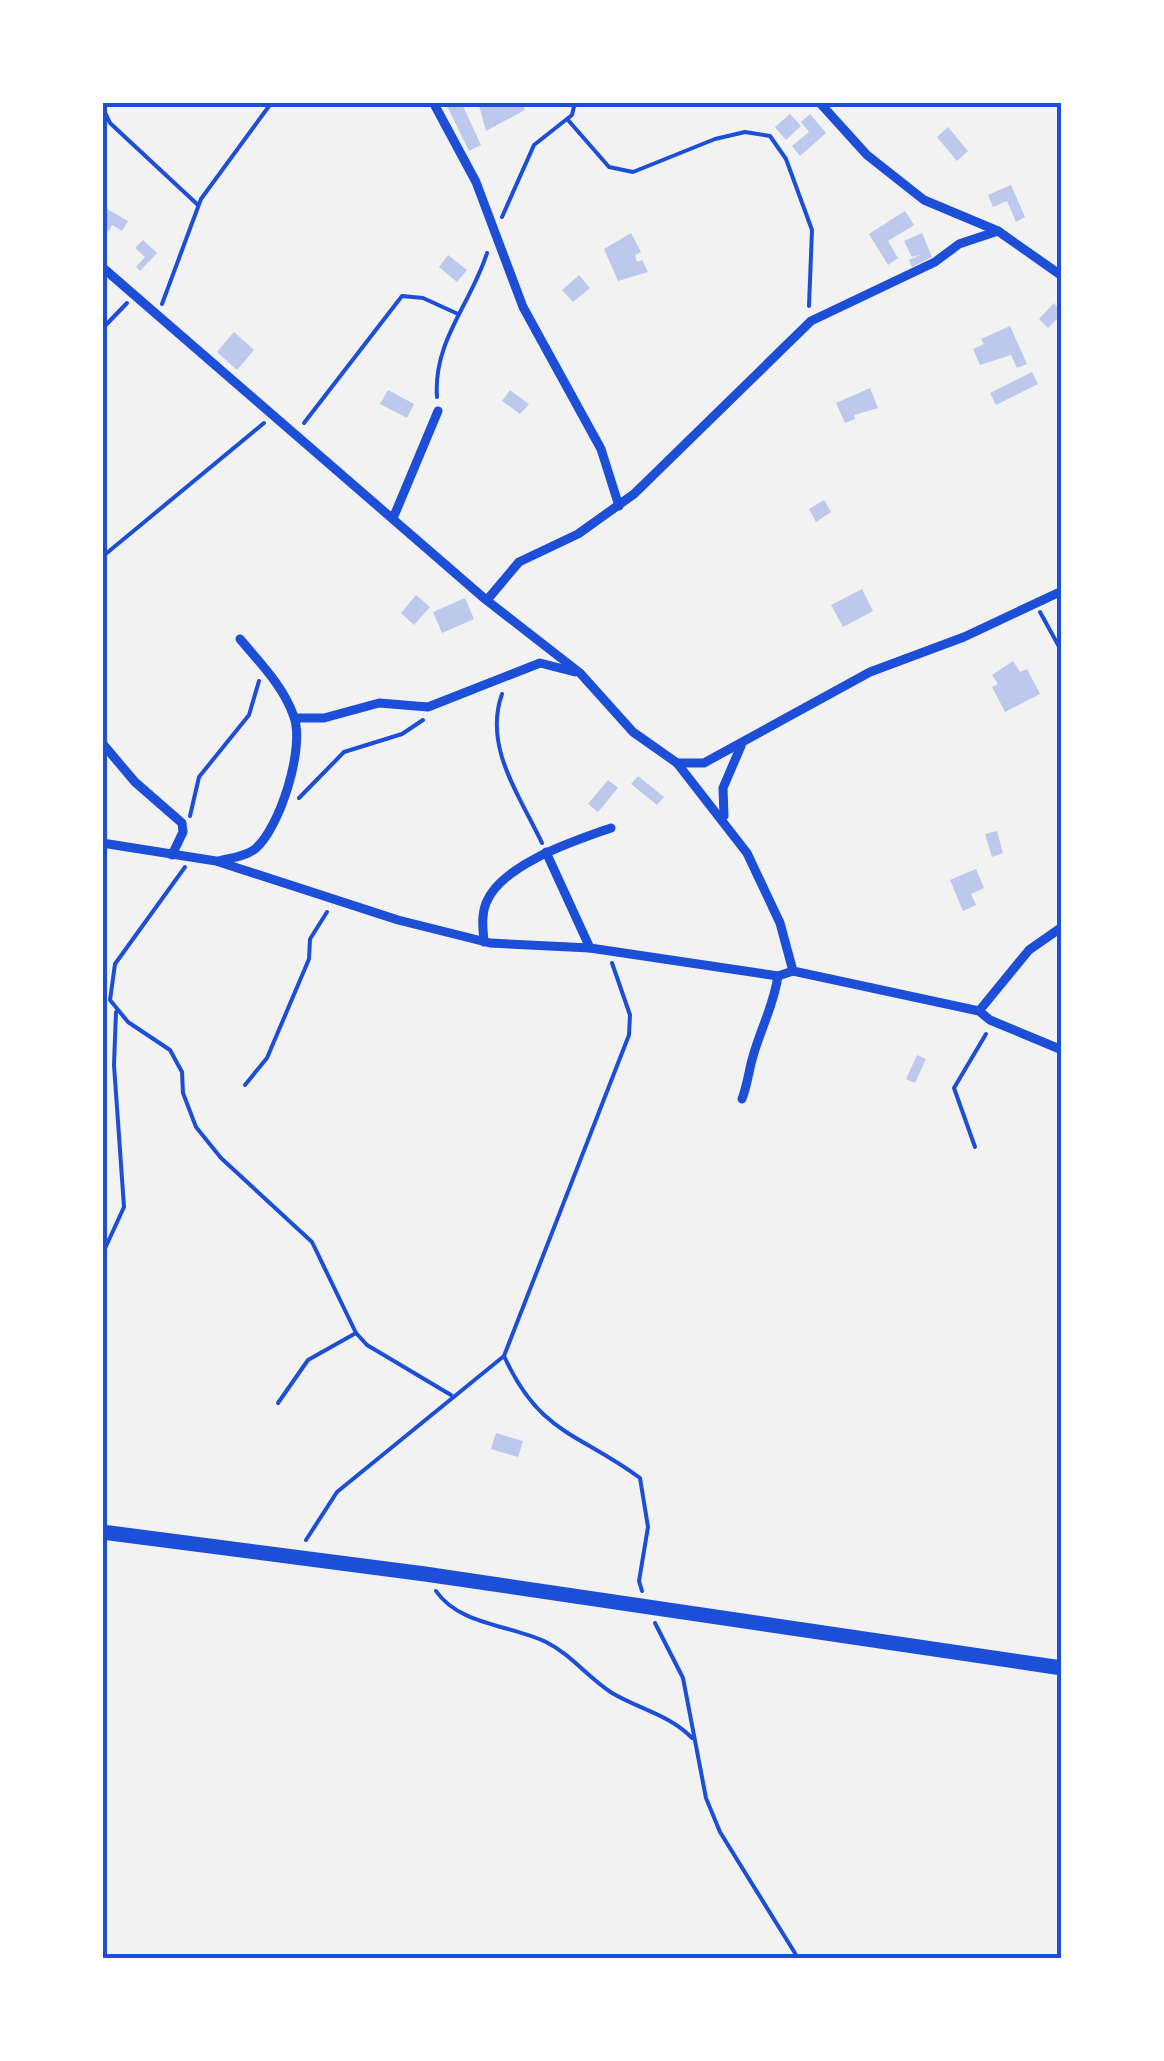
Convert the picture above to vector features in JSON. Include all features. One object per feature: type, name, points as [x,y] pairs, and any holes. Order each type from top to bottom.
[{"type":"highway","points":[[102,1532],[425,1574],[651,1611],[1062,1668]]},
{"type":"street","points":[[433,102],[495,230],[524,306],[601,449],[620,506]]},
{"type":"street","points":[[819,102],[867,155],[924,200],[998,231],[1062,276]]},
{"type":"street","points":[[487,600],[519,562],[578,534],[620,506],[811,321],[935,262],[959,244],[998,231]]},
{"type":"street","points":[[102,267],[487,600],[580,674],[633,732],[677,763],[724,819],[759,876],[780,923],[793,972]]},
{"type":"street","points":[[394,516],[438,411]]},
{"type":"street","points":[[677,763],[704,763],[870,672],[964,637],[1062,591]]},
{"type":"street","points":[[216,861],[254,851],[278,818],[296,735],[295,718],[281,688],[240,640]]},
{"type":"street","points":[[295,718],[324,718],[378,704],[428,707],[540,663],[580,674]]},
{"type":"street","points":[[102,743],[134,782],[172,811],[183,832],[172,856]]},
{"type":"street","points":[[724,819],[723,788],[742,743]]},
{"type":"street","points":[[484,942],[482,918],[494,890],[546,852],[610,828]]},
{"type":"street","points":[[102,843],[216,861],[484,942],[590,948],[778,976],[793,972],[979,1011],[990,1020],[1062,1050]]},
{"type":"street","points":[[546,852],[590,948]]},
{"type":"street","points":[[979,1011],[1029,950],[1062,927]]},
{"type":"street","points":[[742,1099],[753,1070],[753,1054],[773,1008],[778,976]]},
{"type":"path","points":[[159,313],[198,205],[272,102]]},
{"type":"path","points":[[438,411],[438,363],[458,314],[480,276],[526,158],[547,134],[568,120],[574,102]]},
{"type":"path","points":[[102,106],[110,122],[198,205]]},
{"type":"path","points":[[568,120],[618,171],[642,171],[745,132],[770,136],[786,159],[812,230],[808,288],[811,321]]},
{"type":"path","points":[[102,329],[136,294]]},
{"type":"path","points":[[296,432],[402,296],[423,298],[458,314]]},
{"type":"path","points":[[102,558],[276,414]]},
{"type":"path","points":[[1035,602],[1062,652]]},
{"type":"path","points":[[183,832],[199,777],[249,715],[263,666]]},
{"type":"path","points":[[508,676],[494,717],[494,732],[500,754],[546,852]]},
{"type":"path","points":[[284,800],[310,790],[344,752],[402,734],[427,717]]},
{"type":"path","points":[[102,1255],[124,1207],[114,1065],[116,1012],[109,988],[115,964],[190,859]]},
{"type":"path","points":[[245,1086],[266,1058],[308,958],[310,939],[335,899]]},
{"type":"path","points":[[302,1560],[307,1538],[328,1500],[451,1394],[504,1356],[629,1035],[630,1015],[608,951]]},
{"type":"path","points":[[116,1012],[170,1050],[182,1072],[184,1093],[196,1128],[221,1158],[312,1242],[356,1333],[367,1345],[451,1394]]},
{"type":"path","points":[[976,1147],[954,1088],[985,1038],[990,1020]]},
{"type":"path","points":[[278,1403],[308,1360],[356,1333]]},
{"type":"path","points":[[504,1356],[522,1393],[543,1418],[640,1478],[648,1527],[639,1580],[683,1678],[706,1798],[720,1832],[798,1958]]},
{"type":"path","points":[[425,1574],[443,1601],[484,1622],[562,1650],[610,1692],[672,1720],[692,1738]]},
{"type":"building","points":[[445,102],[461,102],[481,145],[469,151]]},
{"type":"building","points":[[478,102],[522,102],[525,110],[486,131]]},
{"type":"building","points":[[790,114],[801,126],[786,140],[775,127]]},
{"type":"building","points":[[810,114],[826,133],[800,156],[792,146],[809,132],[801,122]]},
{"type":"building","points":[[948,127],[968,151],[957,161],[937,137]]},
{"type":"building","points":[[1011,185],[1025,217],[1016,222],[1007,201],[993,207],[988,195]]},
{"type":"building","points":[[107,209],[128,221],[122,231],[112,225],[109,231],[102,228]]},
{"type":"building","points":[[905,211],[914,225],[888,241],[898,258],[888,265],[869,234]]},
{"type":"building","points":[[631,233],[641,252],[635,255],[637,262],[642,260],[648,272],[618,281],[604,249]]},
{"type":"building","points":[[922,233],[932,257],[912,267],[909,260],[922,254],[912,257],[904,241]]},
{"type":"building","points":[[143,240],[157,253],[140,271],[136,267],[145,257],[135,248]]},
{"type":"building","points":[[448,255],[467,270],[457,282],[439,267]]},
{"type":"building","points":[[579,275],[590,288],[573,302],[562,290]]},
{"type":"building","points":[[1054,303],[1062,314],[1048,328],[1039,319]]},
{"type":"building","points":[[1010,326],[1027,364],[1017,368],[1011,355],[980,365],[973,349],[984,344],[981,339]]},
{"type":"building","points":[[234,332],[254,350],[237,370],[217,352]]},
{"type":"building","points":[[1032,372],[1038,384],[996,405],[990,393]]},
{"type":"building","points":[[870,388],[878,408],[854,415],[855,419],[845,423],[836,403]]},
{"type":"building","points":[[388,390],[414,404],[407,418],[380,404]]},
{"type":"building","points":[[510,390],[529,404],[520,414],[502,401]]},
{"type":"building","points":[[824,500],[831,512],[816,522],[809,509]]},
{"type":"building","points":[[862,589],[873,611],[843,627],[831,605]]},
{"type":"building","points":[[416,595],[430,607],[414,625],[401,613]]},
{"type":"building","points":[[465,598],[474,619],[442,633],[433,612]]},
{"type":"building","points":[[1013,661],[1020,672],[1027,669],[1040,694],[1005,712],[992,687],[998,684],[992,675]]},
{"type":"building","points":[[638,776],[664,797],[657,805],[631,784]]},
{"type":"building","points":[[608,780],[618,788],[598,812],[588,804]]},
{"type":"building","points":[[997,831],[1003,853],[992,857],[985,834]]},
{"type":"building","points":[[976,869],[984,888],[971,894],[976,905],[963,911],[950,880]]},
{"type":"building","points":[[917,1055],[926,1059],[915,1083],[906,1079]]},
{"type":"building","points":[[496,1433],[523,1441],[518,1457],[491,1449]]}]
